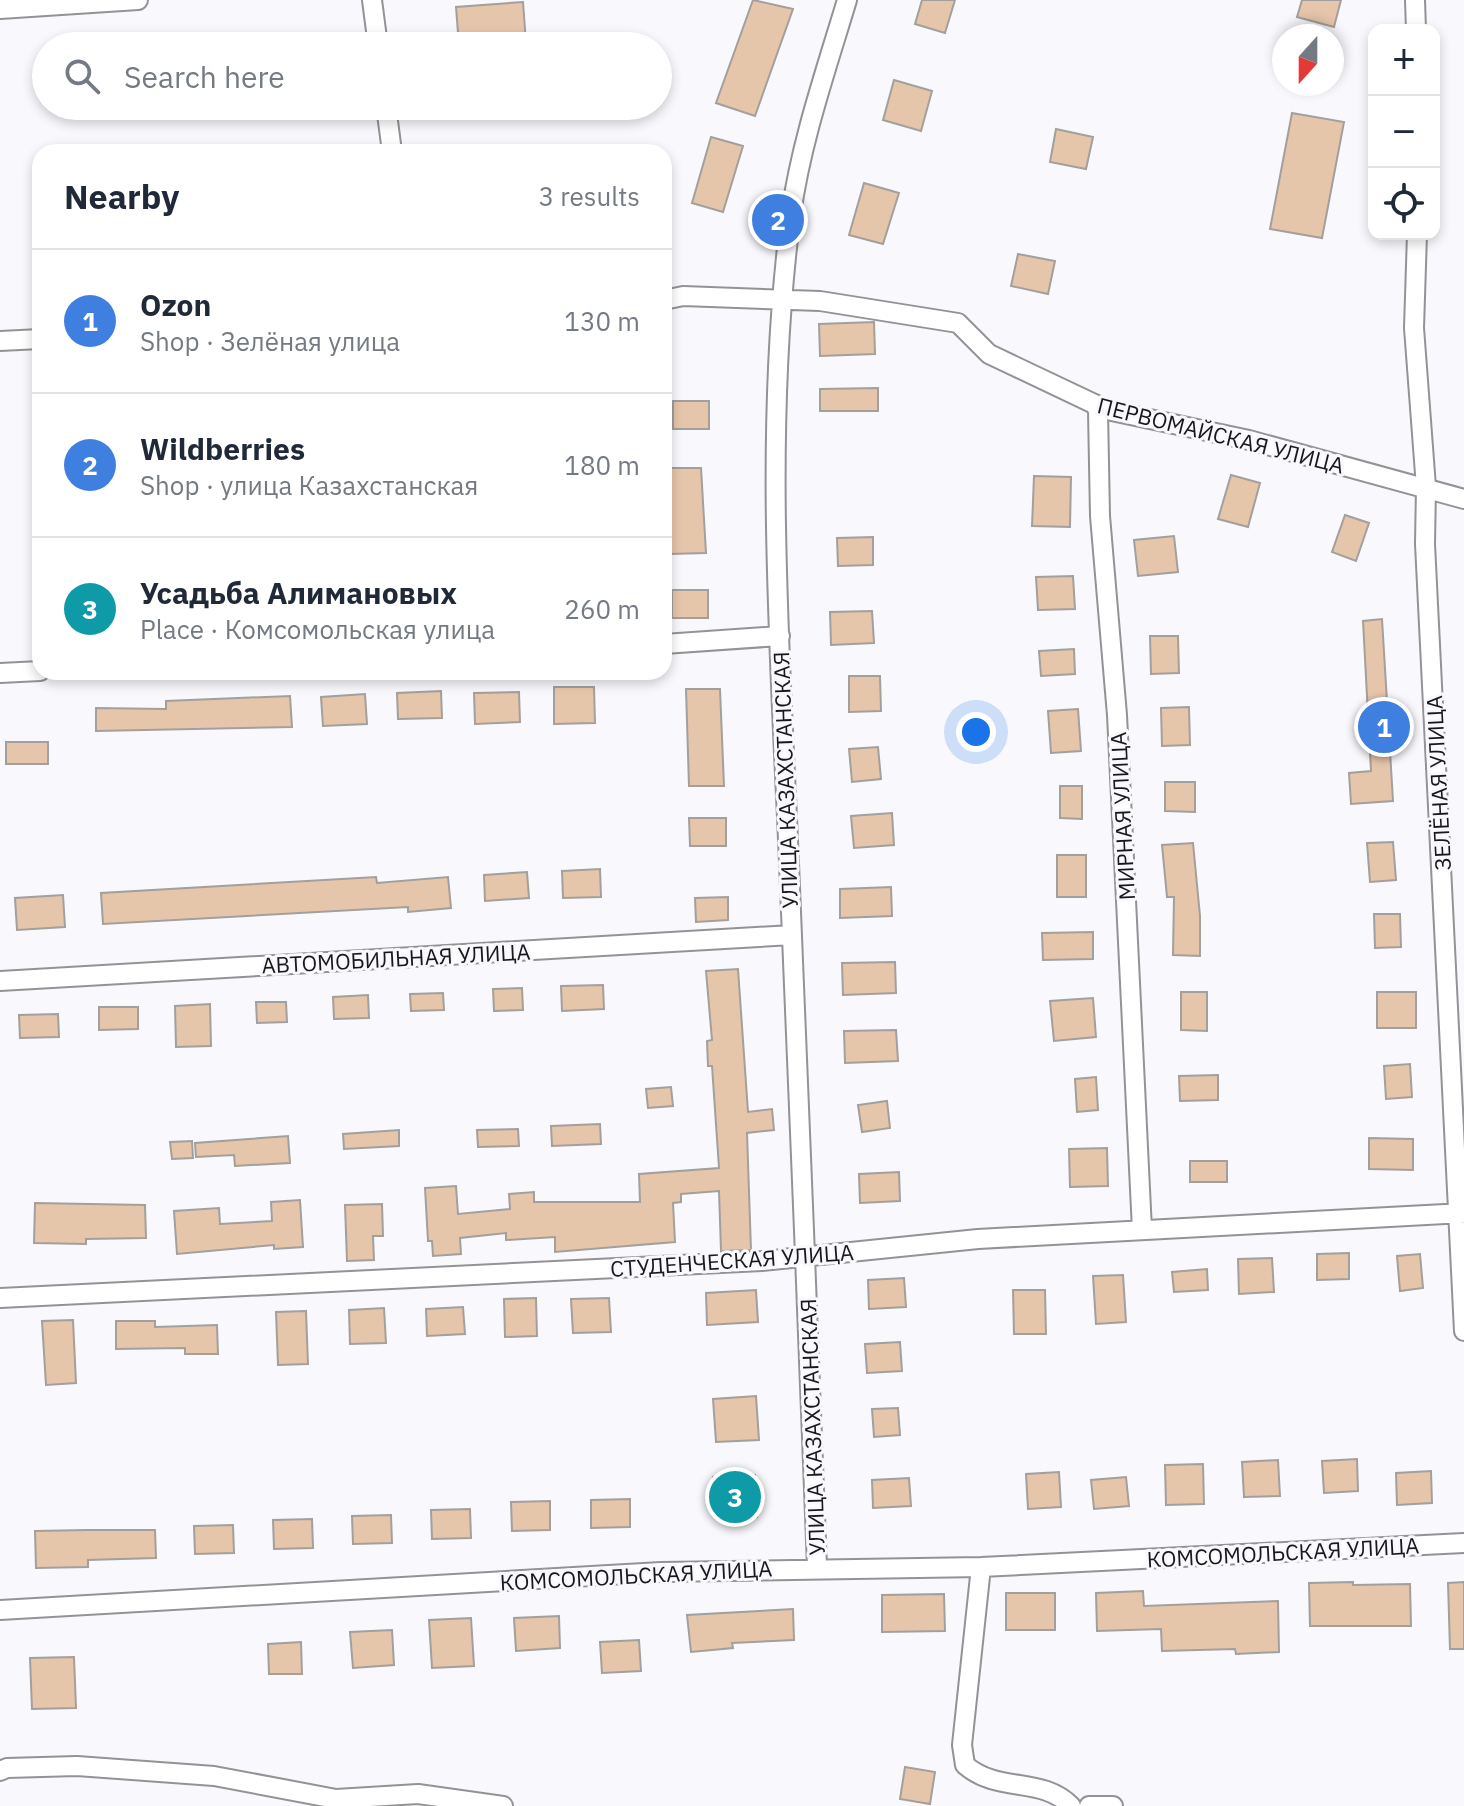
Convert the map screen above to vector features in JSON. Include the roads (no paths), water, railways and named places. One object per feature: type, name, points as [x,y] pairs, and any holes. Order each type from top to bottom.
[{"type":"street","points":[[0,9],[138,0]]},
{"type":"street","points":[[372,0],[376,32]]},
{"type":"street","name":"УЛИЦА КАЗАХСТАНСКАЯ","points":[[817,1567],[780,636],[777,476],[783,299],[791,211],[805,145],[847,0]]},
{"type":"street","points":[[1415,0],[1416,24]]},
{"type":"street","points":[[388,120],[391,144]]},
{"type":"street","name":"ЗЕЛЁНАЯ УЛИЦА","points":[[1417,240],[1414,328],[1426,487],[1425,544],[1462,1213],[1464,1331]]},
{"type":"street","name":"ПЕРВОМАЙСКАЯ УЛИЦА","points":[[672,298],[683,296],[820,301],[958,323],[989,354],[1107,410],[1249,440],[1464,499]]},
{"type":"street","points":[[0,341],[32,339]]},
{"type":"street","name":"МИРНАЯ УЛИЦА","points":[[1095,404],[1098,411],[1100,516],[1117,715],[1142,1230]]},
{"type":"street","points":[[672,643],[780,636]]},
{"type":"street","points":[[0,673],[32,671]]},
{"type":"street","name":"АВТОМОБИЛЬНАЯ УЛИЦА","points":[[0,981],[792,935]]},
{"type":"street","name":"СТУДЕНЧЕСКАЯ УЛИЦА","points":[[0,1298],[805,1256],[978,1239],[1462,1213]]},
{"type":"street","name":"КОМСОМОЛЬСКАЯ УЛИЦА","points":[[0,1610],[661,1572],[817,1567],[981,1567],[1464,1543]]},
{"type":"street","points":[[981,1567],[962,1745],[965,1765],[980,1778],[1045,1789],[1062,1796],[1071,1806]]},
{"type":"street","points":[[0,1771],[7,1768],[77,1766],[214,1776],[336,1799],[418,1794],[503,1806]]},
{"type":"street","points":[[1089,1806],[1113,1806]]},
{"type":"place","name":"Wildberries","points":[[778,220]]},
{"type":"place","name":"Ozon","points":[[1384,727]]},
{"type":"place","name":"Усадьба Алимановых","points":[[735,1497]]}]
